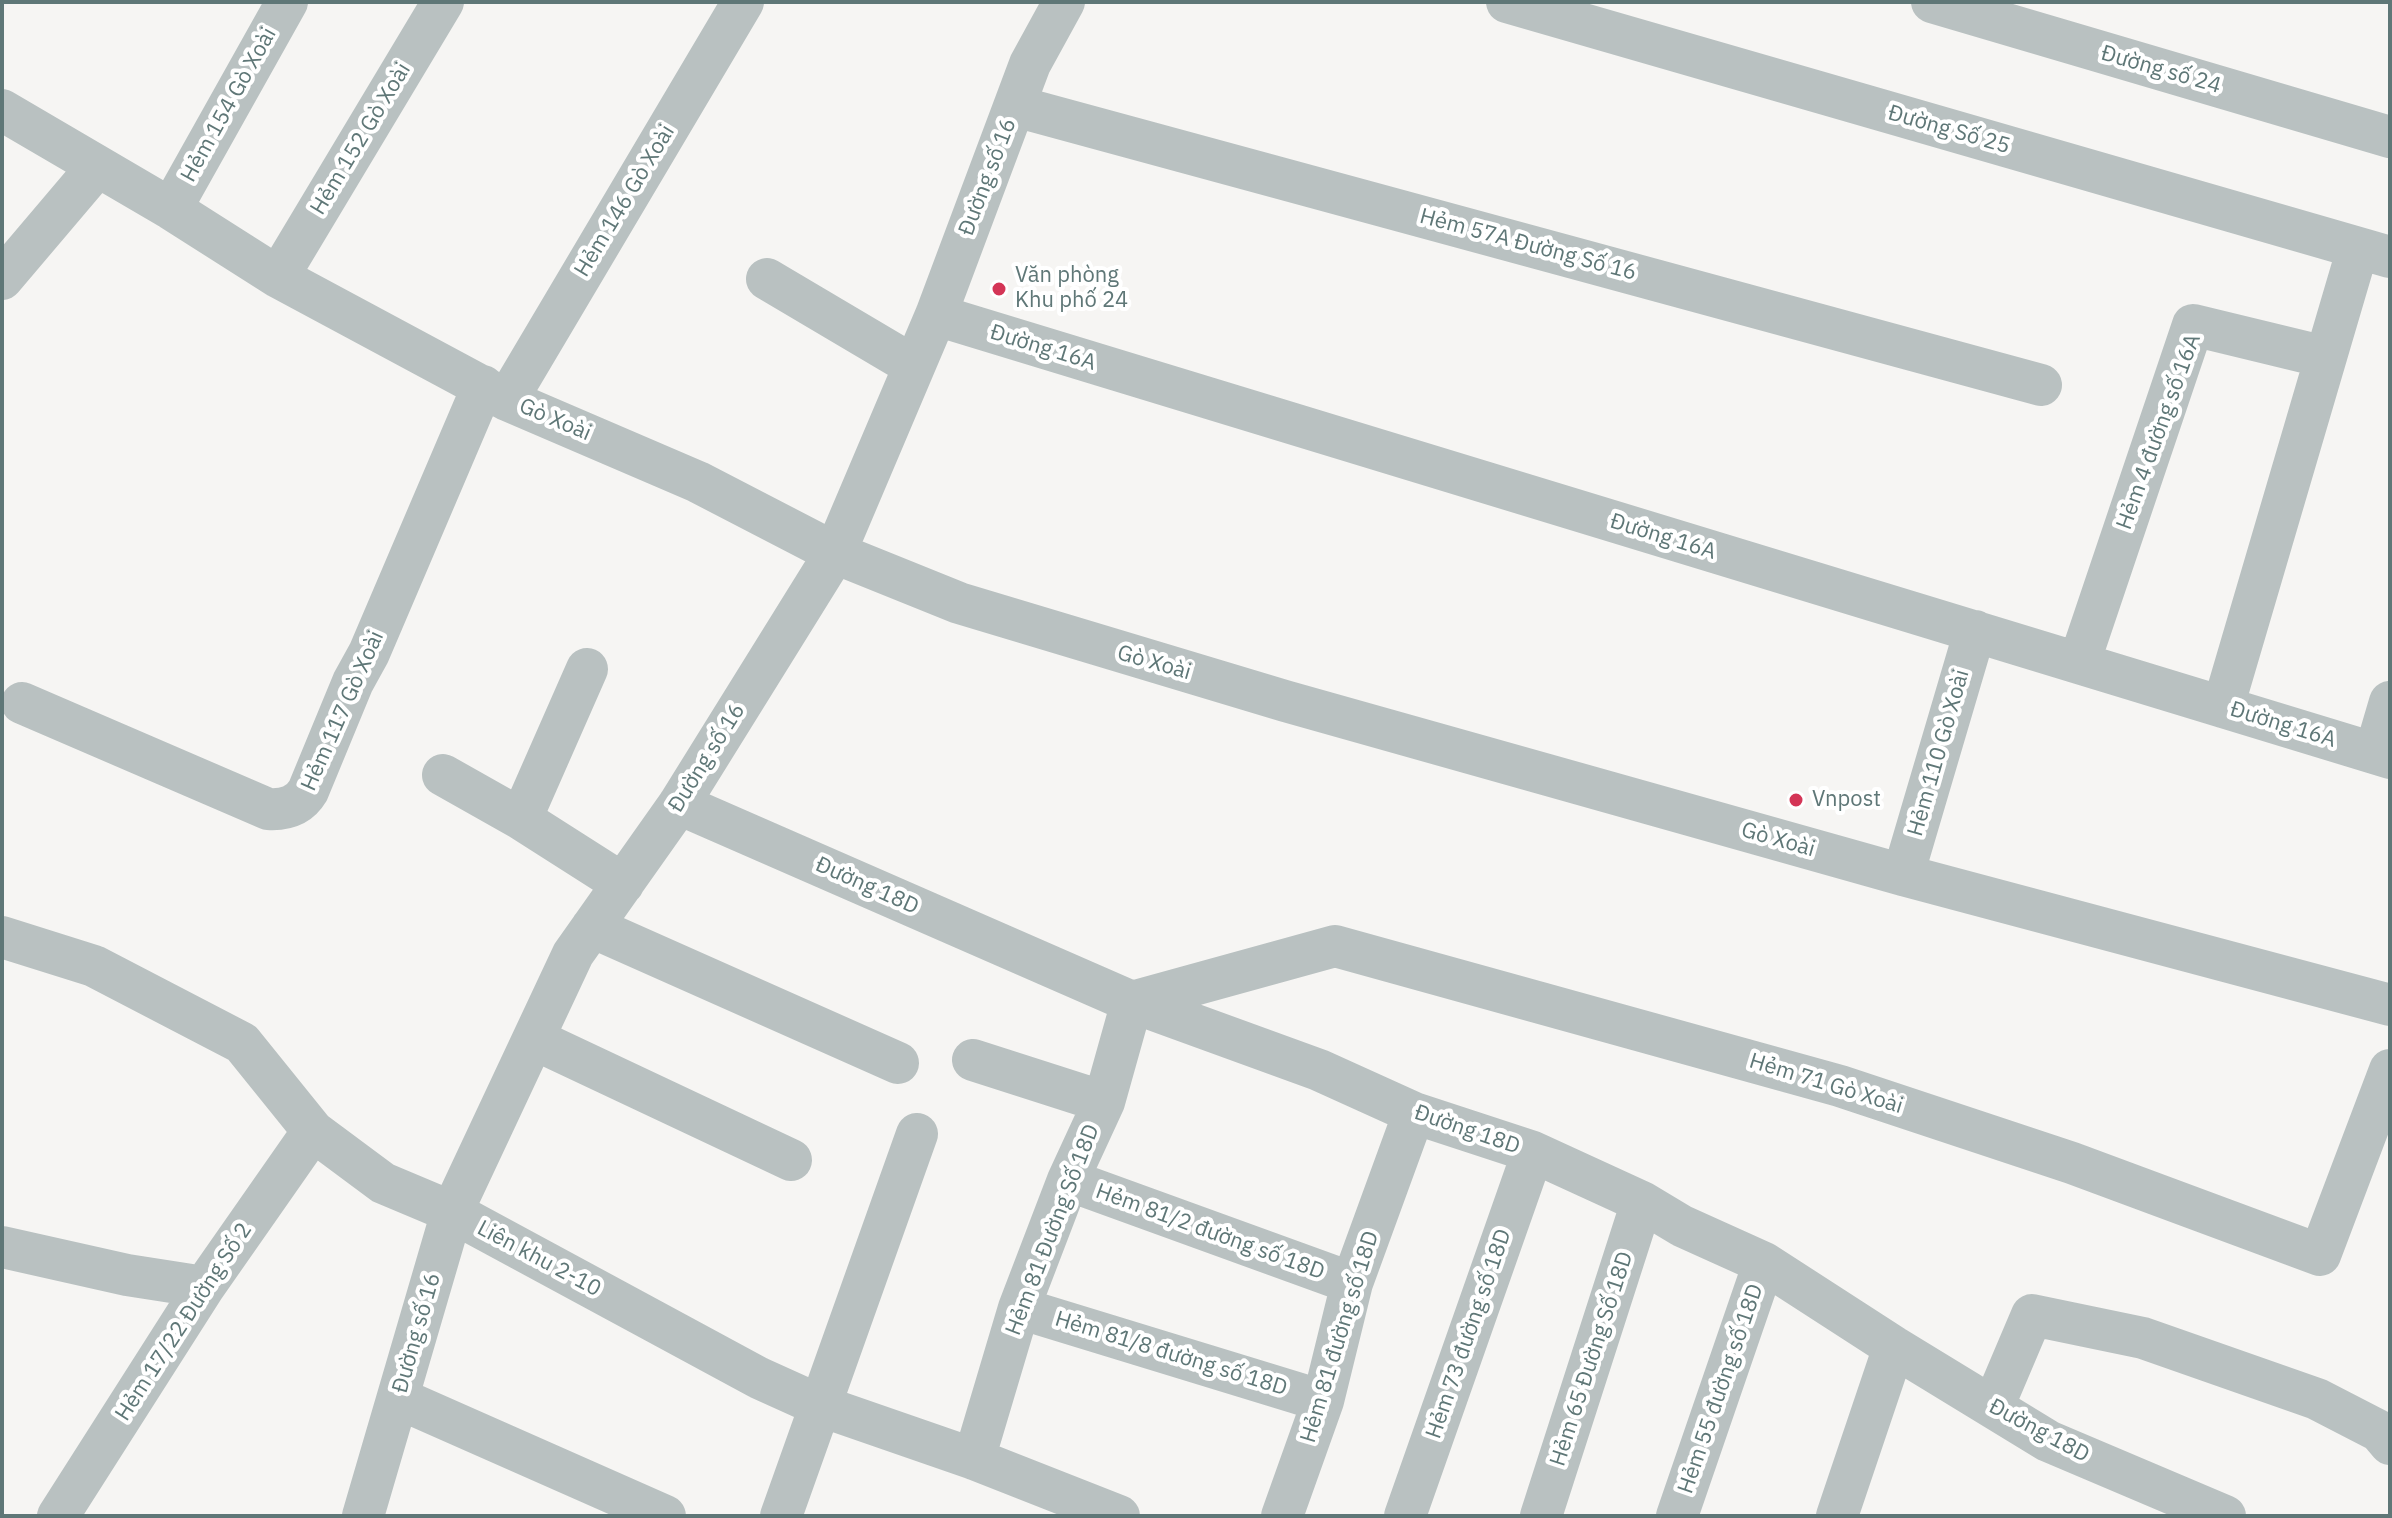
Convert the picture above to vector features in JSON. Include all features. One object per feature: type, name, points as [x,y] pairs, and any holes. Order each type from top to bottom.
[{"type":"street","name":"Hẻm 154 Gò Xoài","points":[[171,209],[287,2]]},
{"type":"street","name":"Hẻm 152 Gò Xoài","points":[[278,277],[443,2]]},
{"type":"street","name":"Hẻm 146 Gò Xoài","points":[[495,393],[743,2]]},
{"type":"street","name":"Đường số 16","points":[[363,1516],[452,1212],[573,954],[679,804],[835,553],[936,315],[1030,64],[1064,2]]},
{"type":"street","name":"Đường Số 25","points":[[1507,2],[2374,252]]},
{"type":"street","name":"Đường số 24","points":[[1932,2],[2390,137]]},
{"type":"street","name":"Hẻm 57A Đường Số 16","points":[[1015,106],[2041,385]]},
{"type":"street","name":"Gò Xoài","points":[[2,110],[171,209],[278,277],[495,393],[698,482],[835,553],[959,603],[1030,627],[1903,875],[2390,1005]]},
{"type":"street","points":[[2,279],[97,167]]},
{"type":"street","points":[[2223,707],[2325,357],[2374,252]]},
{"type":"street","points":[[767,279],[914,366]]},
{"type":"street","name":"Đường 16A","points":[[936,315],[2382,755]]},
{"type":"street","name":"Hẻm 4 đường số 16A","points":[[2079,663],[2193,325],[2325,357]]},
{"type":"street","name":"Hẻm 117 Gò Xoài","points":[[22,703],[268,809],[285,809],[296,805],[308,791],[353,682],[495,393]]},
{"type":"street","name":"Hẻm 110 Gò Xoài","points":[[1903,875],[1975,631]]},
{"type":"street","points":[[521,819],[587,669]]},
{"type":"street","points":[[2382,755],[2390,702]]},
{"type":"street","points":[[443,775],[521,819],[623,884]]},
{"type":"street","name":"Đường 18D","points":[[679,804],[1132,1002],[1319,1070],[1414,1113],[1533,1152],[1642,1202],[1682,1226],[1764,1263],[2048,1441],[2225,1516]]},
{"type":"street","points":[[592,927],[898,1063]]},
{"type":"street","name":"Liên khu 2-10","points":[[2,937],[94,966],[242,1043],[313,1131],[383,1183],[452,1212],[759,1378],[821,1406],[974,1459],[1119,1516]]},
{"type":"street","name":"Hẻm 71 Gò Xoài","points":[[1132,1002],[1335,946],[1840,1086],[2072,1163],[2320,1255],[2390,1070]]},
{"type":"street","name":"Hẻm 81 Đường Số 18D","points":[[974,1459],[1019,1308],[1068,1180],[1104,1102],[1132,1002]]},
{"type":"street","points":[[534,1039],[791,1160]]},
{"type":"street","points":[[973,1060],[1104,1102]]},
{"type":"street","name":"Hẻm 81 đường số 18D","points":[[1282,1516],[1323,1401],[1352,1283],[1414,1113]]},
{"type":"street","name":"Hẻm 17/22 Đường Số 2","points":[[58,1516],[204,1287],[313,1131]]},
{"type":"street","points":[[781,1516],[917,1134]]},
{"type":"street","name":"Hẻm 73 đường số 18D","points":[[1405,1516],[1533,1152]]},
{"type":"street","name":"Hẻm 81/2 đường số 18D","points":[[1068,1180],[1352,1283]]},
{"type":"street","name":"Hẻm 65 Đường Số 18D","points":[[1541,1516],[1642,1202]]},
{"type":"street","points":[[2,1247],[127,1275],[204,1287]]},
{"type":"street","name":"Hẻm 55 đường số 18D","points":[[1677,1516],[1764,1263]]},
{"type":"street","name":"Hẻm 81/8 đường số 18D","points":[[1019,1308],[1323,1401]]},
{"type":"street","points":[[1993,1407],[2032,1315],[2143,1338],[2317,1399],[2379,1431],[2390,1444]]},
{"type":"street","points":[[1837,1516],[1894,1347]]},
{"type":"street","points":[[398,1398],[665,1516]]},
{"type":"place","name":"Văn phòng Khu phố 24","points":[[999,289]]},
{"type":"place","name":"Vnpost","points":[[1796,800]]}]
